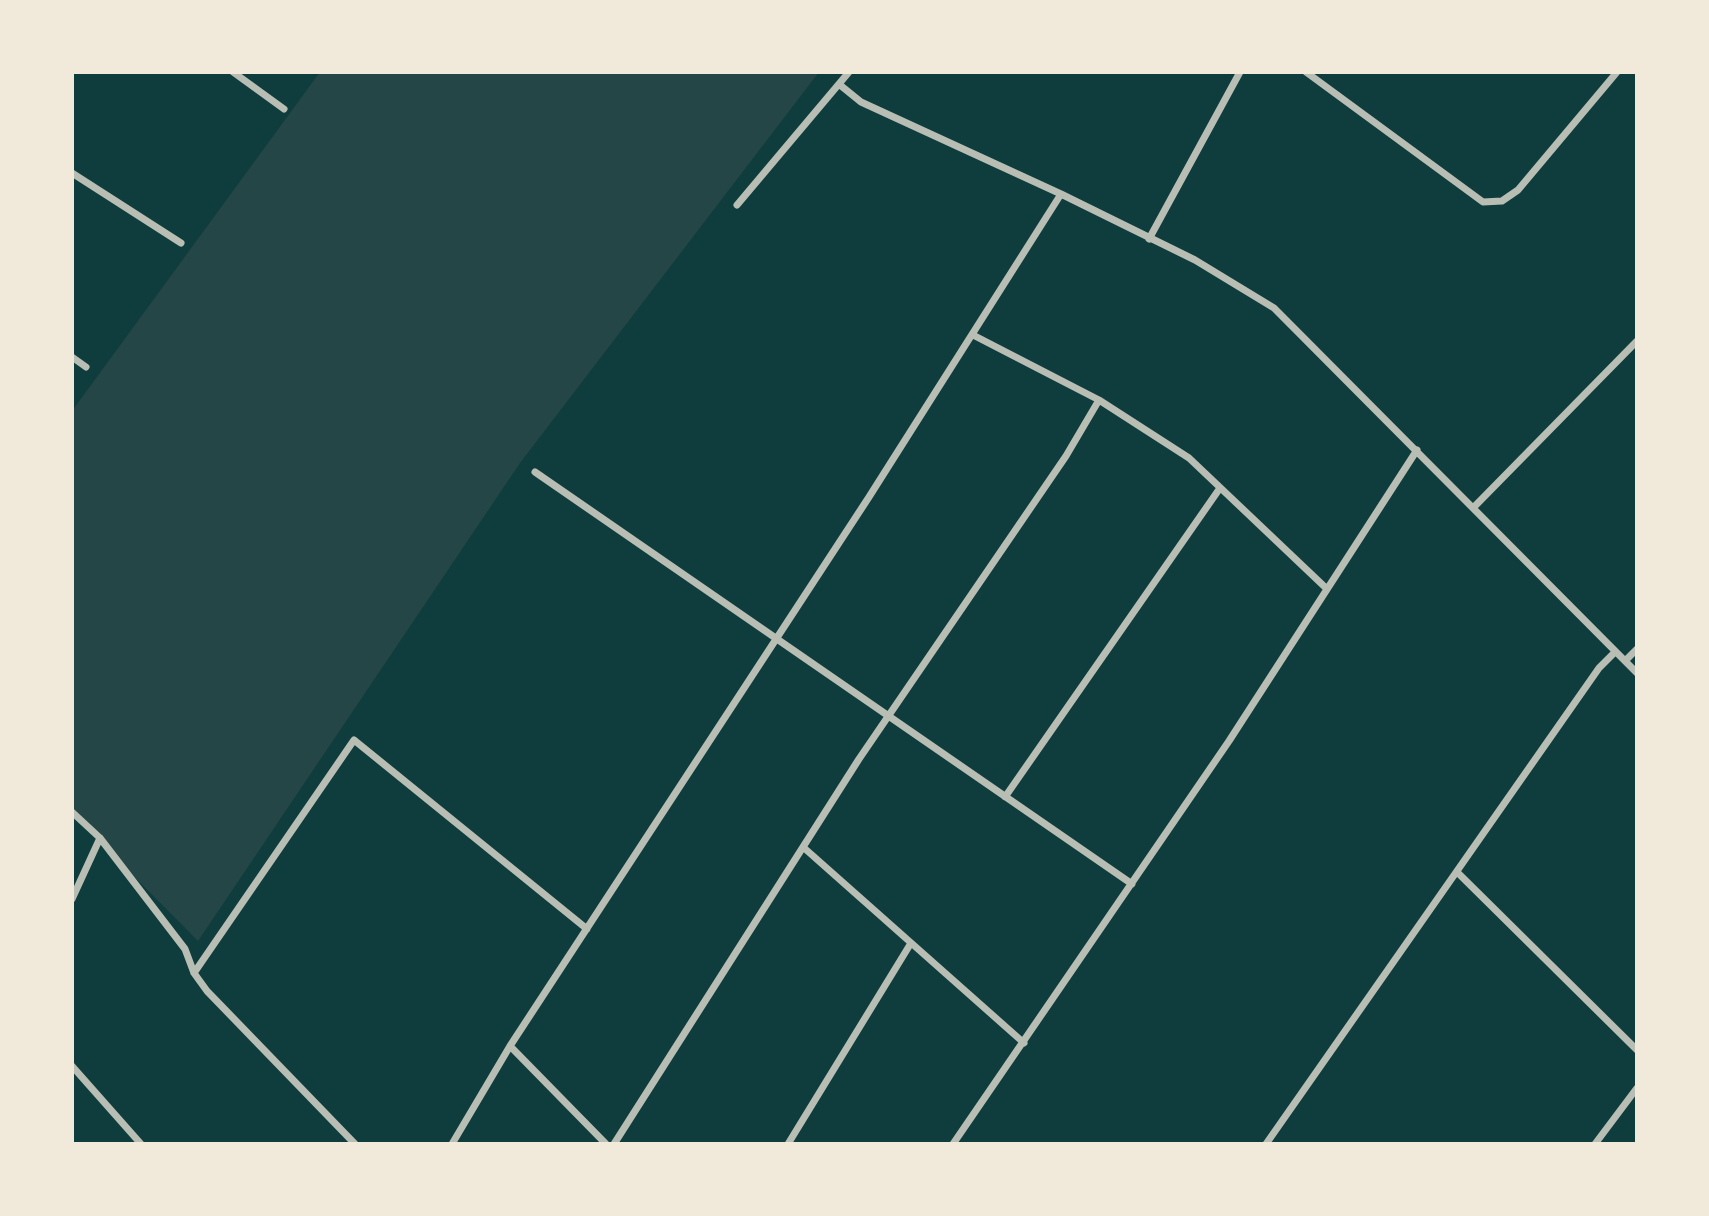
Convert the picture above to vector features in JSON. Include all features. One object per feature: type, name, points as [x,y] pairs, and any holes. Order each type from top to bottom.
[{"type":"street","points":[[233,72],[284,109]]},
{"type":"street","points":[[737,205],[849,72]]},
{"type":"street","points":[[1149,239],[1241,72]]},
{"type":"street","points":[[1306,72],[1483,201],[1502,201],[1518,190],[1617,72]]},
{"type":"street","points":[[840,85],[861,102],[1061,194],[1195,260],[1274,307],[1637,673]]},
{"type":"street","points":[[72,173],[181,243]]},
{"type":"street","points":[[452,1144],[510,1046],[777,639],[1061,194]]},
{"type":"street","points":[[973,335],[1099,400],[1189,458],[1327,589]]},
{"type":"street","points":[[1474,507],[1637,341]]},
{"type":"street","points":[[72,357],[86,367]]},
{"type":"street","points":[[614,1144],[888,716],[1066,456],[1099,400]]},
{"type":"street","points":[[953,1144],[1132,884],[1417,450]]},
{"type":"street","points":[[535,472],[1132,884]]},
{"type":"street","points":[[1005,797],[1220,488]]},
{"type":"street","points":[[1625,661],[1637,649]]},
{"type":"street","points":[[1266,1144],[1599,668],[1615,652]]},
{"type":"street","points":[[194,973],[355,740],[587,929]]},
{"type":"street","points":[[72,812],[100,838],[185,949],[194,973],[207,991],[355,1144]]},
{"type":"street","points":[[72,899],[100,838]]},
{"type":"street","points":[[803,847],[1024,1044]]},
{"type":"street","points":[[1457,872],[1637,1050]]},
{"type":"street","points":[[788,1144],[911,943]]},
{"type":"street","points":[[510,1046],[606,1144]]},
{"type":"street","points":[[72,1066],[141,1144]]},
{"type":"street","points":[[1595,1144],[1637,1088]]},
{"type":"shaded area","points":[[320,72],[819,72],[520,463],[198,941],[72,814],[72,411]]}]
